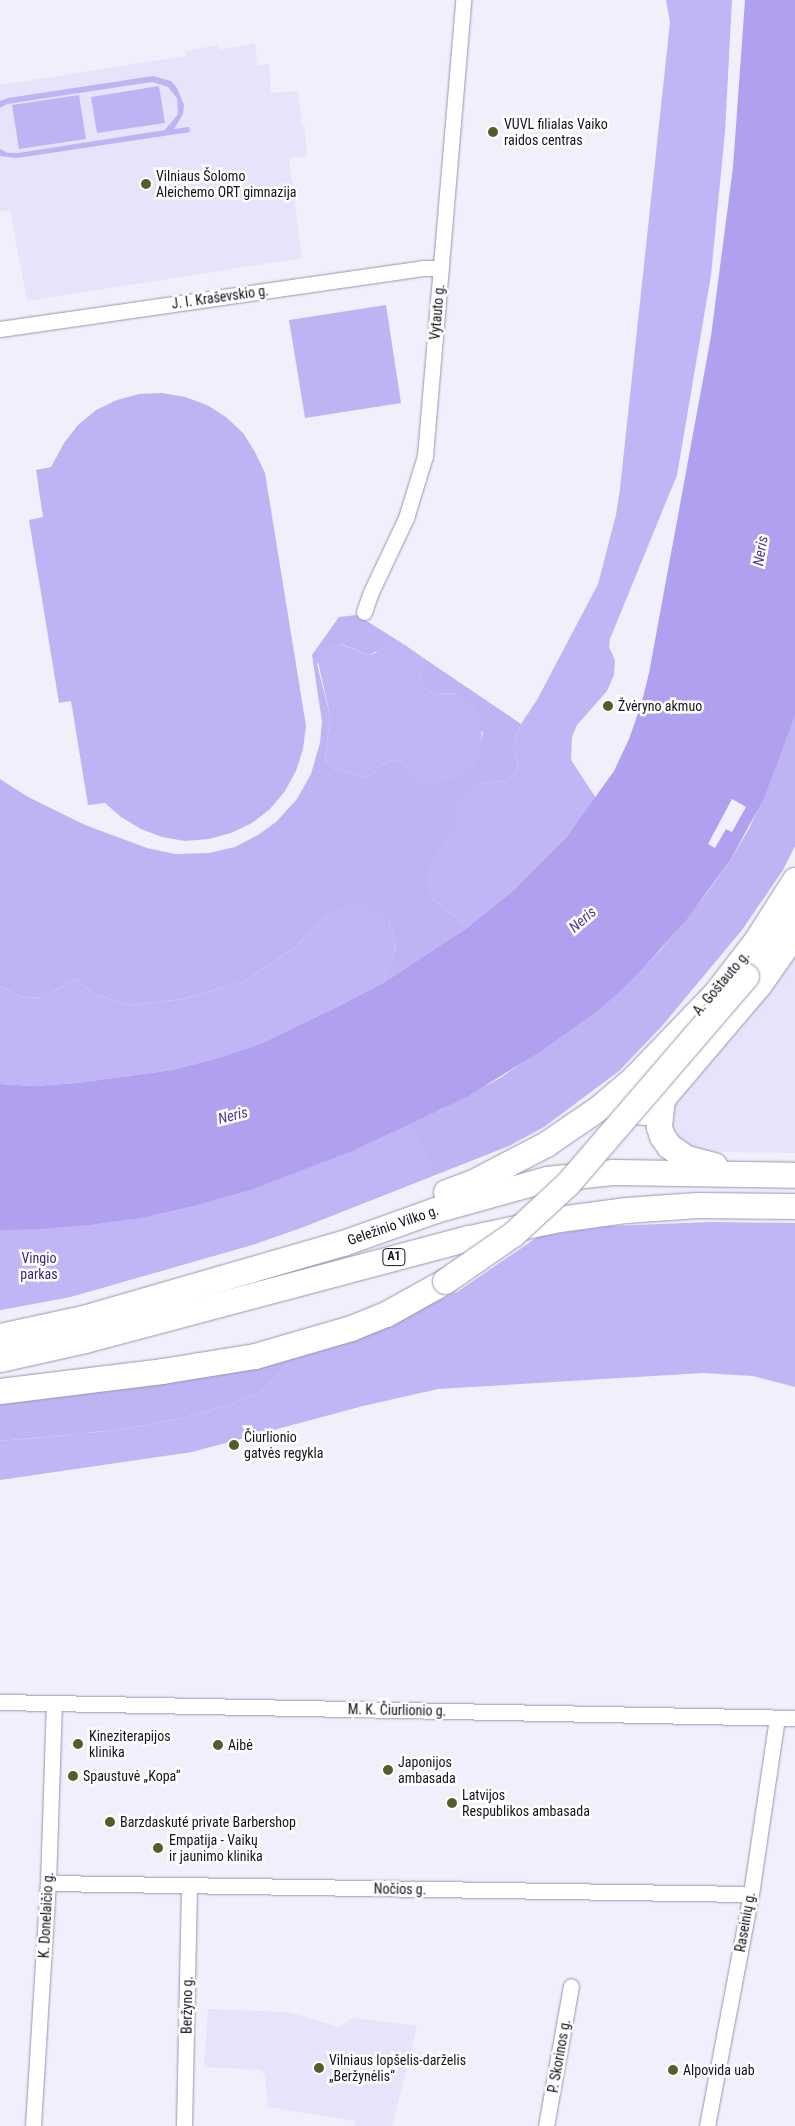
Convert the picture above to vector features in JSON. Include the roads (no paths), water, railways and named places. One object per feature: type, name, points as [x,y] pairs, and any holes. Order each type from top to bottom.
[{"type":"highway","points":[[0,1391],[162,1371],[256,1356],[351,1328],[386,1314],[445,1281],[513,1234],[568,1183],[746,976],[769,948],[795,909]]},
{"type":"highway","points":[[343,1243],[421,1202],[473,1182],[546,1144],[600,1107],[635,1077]]},
{"type":"highway","points":[[661,1107],[659,1127],[668,1146],[686,1158],[745,1173]]},
{"type":"highway","name":"Geležinio Vilko g.","points":[[0,1336],[83,1318],[343,1243],[435,1210],[547,1179],[612,1172],[795,1175]]},
{"type":"highway","name":"Geležinio Vilko g.","points":[[0,1359],[85,1340],[469,1238],[559,1219],[626,1210],[697,1205],[795,1206]]},
{"type":"main road","name":"A. Goštauto g.","points":[[635,1077],[715,994],[756,941],[795,880]]},
{"type":"main road","points":[[635,1077],[628,1092],[630,1107],[637,1112],[646,1113],[661,1107],[665,1097],[760,985],[795,935]]},
{"type":"street","name":"Vytauto g.","points":[[364,612],[371,592],[406,518],[426,456],[463,0]]},
{"type":"street","name":"J. I. Kraševskio g.","points":[[0,328],[423,268],[441,268]]},
{"type":"street","name":"M. K. Čiurlionio g.","points":[[0,1702],[795,1718]]},
{"type":"street","name":"K. Donelaičio g.","points":[[33,2126],[48,1883],[54,1704]]},
{"type":"street","name":"Raseinių g.","points":[[707,2126],[751,1894],[777,1718]]},
{"type":"street","name":"Nočios g.","points":[[48,1883],[751,1894]]},
{"type":"street","name":"Beržyno g.","points":[[184,2126],[189,1885]]},
{"type":"street","name":"P. Skorinos g.","points":[[546,2126],[571,1986]]},
{"type":"water","name":"Neris","points":[[745,0],[795,0],[795,716],[764,798],[731,859],[687,919],[639,973],[616,995],[595,1013],[538,1053],[467,1097],[352,1151],[250,1190],[141,1218],[88,1225],[0,1230],[0,1084],[33,1086],[77,1083],[172,1070],[218,1058],[260,1044],[341,1005],[383,983],[468,927],[515,889],[566,838],[614,771],[629,739],[641,705],[649,673],[711,336],[733,167]]},
{"type":"place","name":"VUVL filialas Vaiko raidos centras","points":[[493,132]]},
{"type":"place","name":"Vilniaus Šolomo Aleichemo ORT gimnazija","points":[[146,184]]},
{"type":"place","name":"Žvėryno akmuo","points":[[608,706]]},
{"type":"place","name":"Čiurlionio gatvės regykla","points":[[234,1445]]},
{"type":"place","name":"Kineziterapijos klinika","points":[[78,1744]]},
{"type":"place","name":"Aibė","points":[[218,1745]]},
{"type":"place","name":"Japonijos ambasada","points":[[388,1770]]},
{"type":"place","name":"Spaustuvė „Kopa“","points":[[73,1776]]},
{"type":"place","name":"Latvijos Respublikos ambasada","points":[[452,1803]]},
{"type":"place","name":"Barzdaskuté private Barbershop","points":[[110,1822]]},
{"type":"place","name":"Empatija - Vaikų ir jaunimo klinika","points":[[158,1848]]},
{"type":"place","name":"Vilniaus lopšelis-darželis „Beržynėlis“","points":[[319,2068]]},
{"type":"place","name":"Alpovida uab","points":[[673,2070]]},
{"type":"park label","name":"Vingio parkas","points":[[39,1266]]}]
